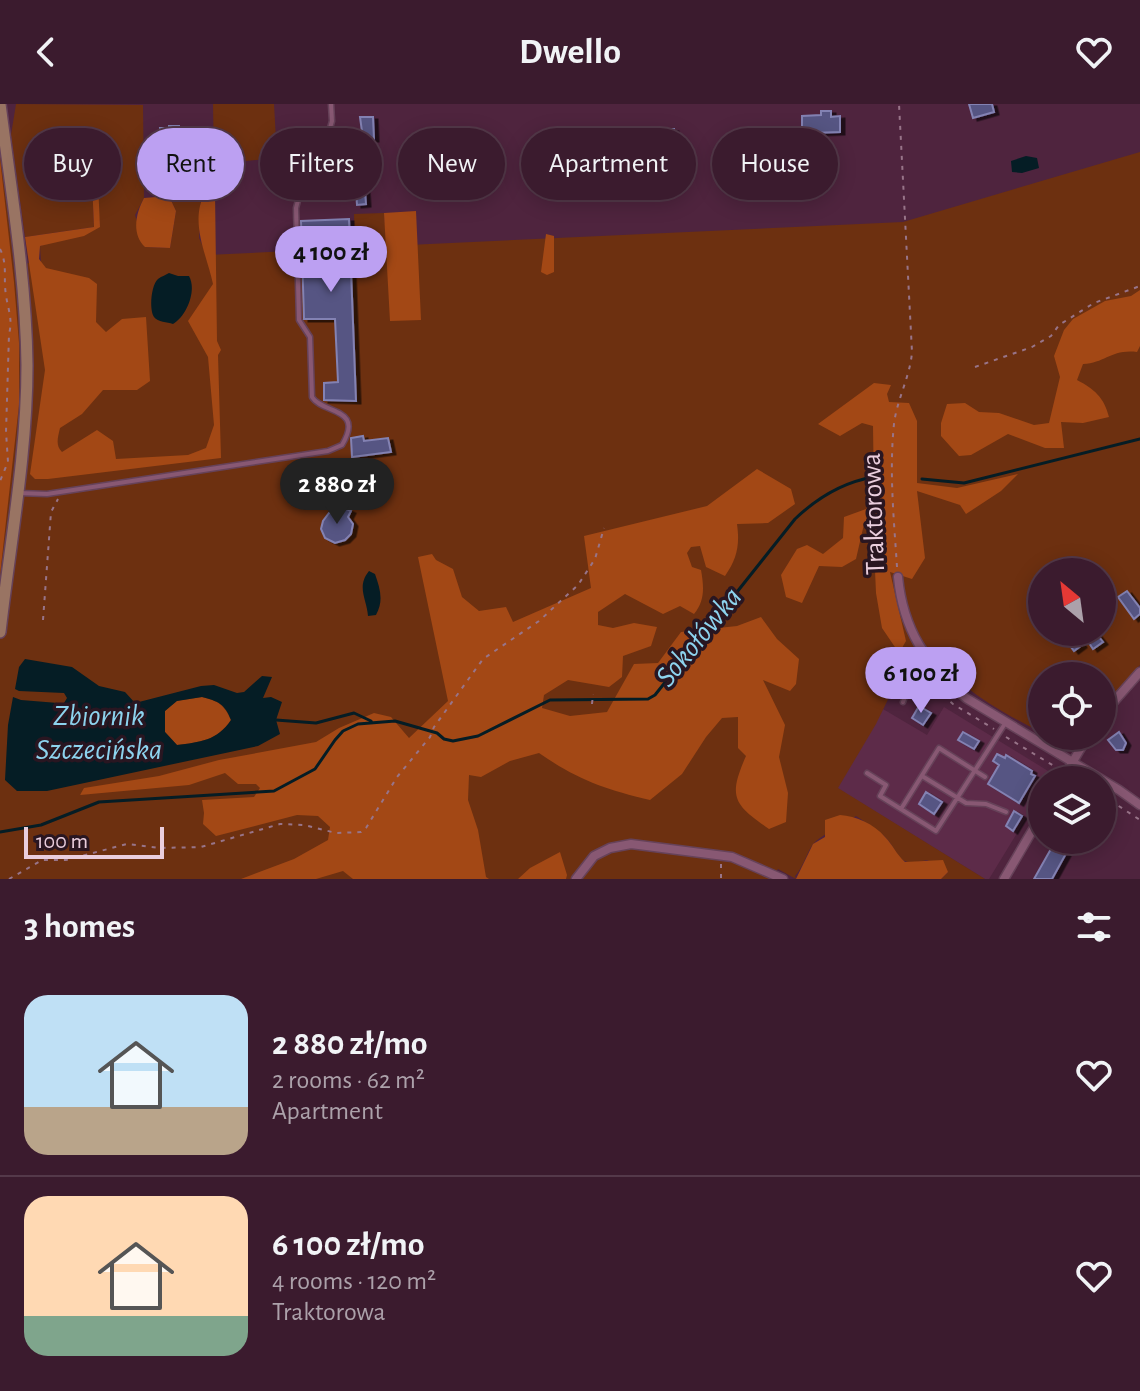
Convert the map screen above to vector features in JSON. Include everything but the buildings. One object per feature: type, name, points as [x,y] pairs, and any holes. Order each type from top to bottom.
[{"type":"main road","points":[[0,104],[26,332],[25,400],[17,493],[0,632]]},
{"type":"street","name":"Traktorowa","points":[[898,577],[907,625],[932,667],[966,698],[1140,805]]},
{"type":"street","points":[[1116,699],[1140,672]]},
{"type":"street","points":[[1070,766],[1080,750]]},
{"type":"street","points":[[1004,879],[1028,838]]},
{"type":"street","points":[[576,879],[594,856],[610,848],[631,844],[732,857],[783,879]]},
{"type":"lane","points":[[17,493],[63,491],[328,451],[344,442],[347,433],[342,414],[314,402],[312,397],[310,337],[299,320],[296,208],[300,193],[325,146],[332,121],[331,104]]},
{"type":"lane","points":[[903,702],[907,691],[932,667]]},
{"type":"lane","points":[[867,773],[886,785],[880,796],[936,831],[1006,722]]},
{"type":"lane","points":[[901,809],[939,748],[985,777]]},
{"type":"lane","points":[[922,776],[966,803],[986,804],[1006,812]]},
{"type":"path","name":"Traktorowa","points":[[898,577],[892,451],[897,407],[909,374],[912,352],[899,104]]},
{"type":"path","points":[[0,249],[5,259],[6,295],[12,323],[6,419],[8,462],[0,481]]},
{"type":"path","points":[[975,367],[1032,347],[1094,303],[1140,286]]},
{"type":"path","points":[[0,291],[6,295]]},
{"type":"path","points":[[43,620],[51,512],[63,491]]},
{"type":"path","points":[[9,879],[42,860],[66,860],[127,844],[160,848],[201,847],[280,824],[304,825],[336,833],[361,832],[483,659],[539,621],[578,585],[595,559],[604,528]]},
{"type":"path","points":[[592,704],[593,694]]},
{"type":"path","points":[[1116,804],[1140,820]]},
{"type":"path","points":[[721,861],[722,879]]},
{"type":"shaded area","points":[[16,104],[143,105],[143,128],[137,128],[137,200],[143,200],[135,215],[145,247],[170,248],[176,211],[171,200],[201,200],[199,238],[207,255],[355,248],[354,214],[384,213],[387,246],[903,222],[1140,152],[1140,665],[1116,693],[1116,662],[1028,662],[1028,725],[958,680],[919,636],[876,724],[838,788],[985,879],[941,879],[948,872],[927,860],[903,860],[883,835],[856,816],[816,841],[796,879],[778,869],[773,879],[0,879],[0,147],[16,264],[41,262],[40,246],[100,226],[97,200],[121,200],[121,128],[24,128],[24,200],[93,200],[94,227],[25,237],[11,135]]},
{"type":"shaded area","points":[[213,104],[274,104],[275,128],[260,128],[260,160],[244,161],[244,128],[213,128]]},
{"type":"shaded area","points":[[0,159],[19,343],[19,405],[0,575]]},
{"type":"shaded area","points":[[93,200],[99,200],[100,227],[84,236],[40,246],[39,259],[46,268],[89,278],[97,284],[96,322],[106,332],[122,319],[146,317],[150,381],[137,390],[103,390],[82,414],[60,428],[58,447],[62,452],[97,430],[113,441],[116,459],[188,455],[206,448],[214,425],[208,357],[188,321],[213,284],[201,238],[199,215],[202,200],[215,200],[217,341],[221,350],[218,355],[221,458],[48,479],[35,479],[30,474],[45,370],[25,237],[94,227]]},
{"type":"shaded area","points":[[143,200],[171,200],[176,211],[170,248],[145,247],[141,242],[136,230]]},
{"type":"shaded area","points":[[416,211],[421,320],[390,321],[384,213]]},
{"type":"shaded area","points":[[546,234],[554,236],[554,272],[547,275],[541,272]]},
{"type":"shaded area","points":[[1140,290],[1140,346],[1137,352],[1121,352],[1083,364],[1077,380],[1098,394],[1109,417],[1083,423],[1061,422],[1064,448],[1045,448],[1008,434],[971,455],[959,456],[941,436],[947,404],[965,403],[979,412],[999,413],[1034,425],[1049,423],[1060,377],[1054,356],[1064,330],[1073,319],[1105,301],[1131,296]]},
{"type":"shaded area","points":[[874,383],[891,385],[887,394],[889,402],[909,403],[917,421],[917,483],[957,488],[1018,474],[1001,491],[966,514],[960,505],[917,491],[925,558],[912,579],[890,572],[906,641],[899,653],[882,628],[876,593],[873,525],[864,524],[856,559],[842,567],[819,566],[802,603],[786,597],[781,575],[797,549],[807,545],[823,554],[843,538],[844,517],[866,509],[874,496],[873,426],[862,423],[840,436],[818,424]]},
{"type":"shaded area","points":[[757,469],[791,489],[795,504],[768,523],[737,524],[737,552],[725,576],[706,567],[700,546],[691,547],[687,553],[692,567],[701,570],[703,588],[702,599],[694,614],[680,606],[663,614],[625,594],[598,612],[598,625],[613,628],[634,623],[657,627],[651,646],[623,656],[622,677],[609,687],[568,680],[544,695],[542,708],[570,716],[607,712],[634,664],[658,663],[681,632],[737,626],[761,617],[777,639],[799,659],[796,684],[790,691],[763,680],[785,725],[779,757],[788,793],[786,822],[769,829],[748,813],[737,798],[737,781],[746,756],[738,748],[738,717],[722,718],[682,774],[650,800],[592,782],[539,753],[510,761],[481,777],[469,775],[468,800],[489,879],[353,879],[343,871],[316,879],[241,879],[294,859],[328,840],[330,827],[318,816],[297,815],[216,836],[203,824],[202,800],[254,797],[260,788],[256,784],[238,784],[225,773],[189,785],[80,795],[84,788],[159,776],[219,760],[316,742],[374,713],[391,717],[409,738],[448,701],[418,557],[432,554],[436,560],[453,569],[462,597],[479,611],[506,607],[513,622],[591,588],[584,536],[707,506]]},
{"type":"shaded area","points":[[202,697],[220,704],[231,720],[214,736],[177,745],[165,732],[165,711],[176,701]]},
{"type":"shaded area","points":[[944,707],[1040,766],[1028,766],[1028,815],[989,879],[837,788],[883,709],[927,735]]},
{"type":"shaded area","points":[[840,815],[876,828],[905,862],[943,860],[948,872],[941,879],[796,879],[813,844],[825,837],[825,820]]},
{"type":"shaded area","points":[[560,852],[566,879],[518,879],[530,868]]},
{"type":"water","points":[[1026,156],[1037,158],[1039,168],[1022,173],[1012,172],[1011,161]]},
{"type":"water","points":[[169,273],[189,276],[192,288],[186,309],[173,324],[160,321],[152,314],[152,292],[156,282]]},
{"type":"water","points":[[369,571],[375,574],[381,600],[376,615],[368,616],[363,582]]},
{"type":"water","name":"Zbiornik Szczecińska","points":[[25,659],[72,667],[99,686],[125,692],[135,703],[201,686],[214,685],[237,693],[244,692],[262,676],[272,677],[263,698],[271,697],[282,702],[276,720],[280,734],[258,746],[47,791],[17,791],[5,780],[13,697],[58,703],[64,703],[67,698],[64,693],[15,689],[19,667]],"holes":[[[202,697],[217,702],[231,720],[214,736],[177,745],[165,732],[165,711],[177,701]]]},
{"type":"waterway","name":"Sokołówka","points":[[922,479],[964,483],[1140,439]]},
{"type":"waterway","name":"Sokołówka","points":[[0,832],[41,825],[99,802],[274,791],[315,769],[343,731],[358,724],[395,721],[453,741],[478,736],[550,700],[648,699],[655,695],[795,519],[831,492],[874,477]]},
{"type":"waterway","points":[[276,720],[316,723],[354,713],[371,721]]}]
